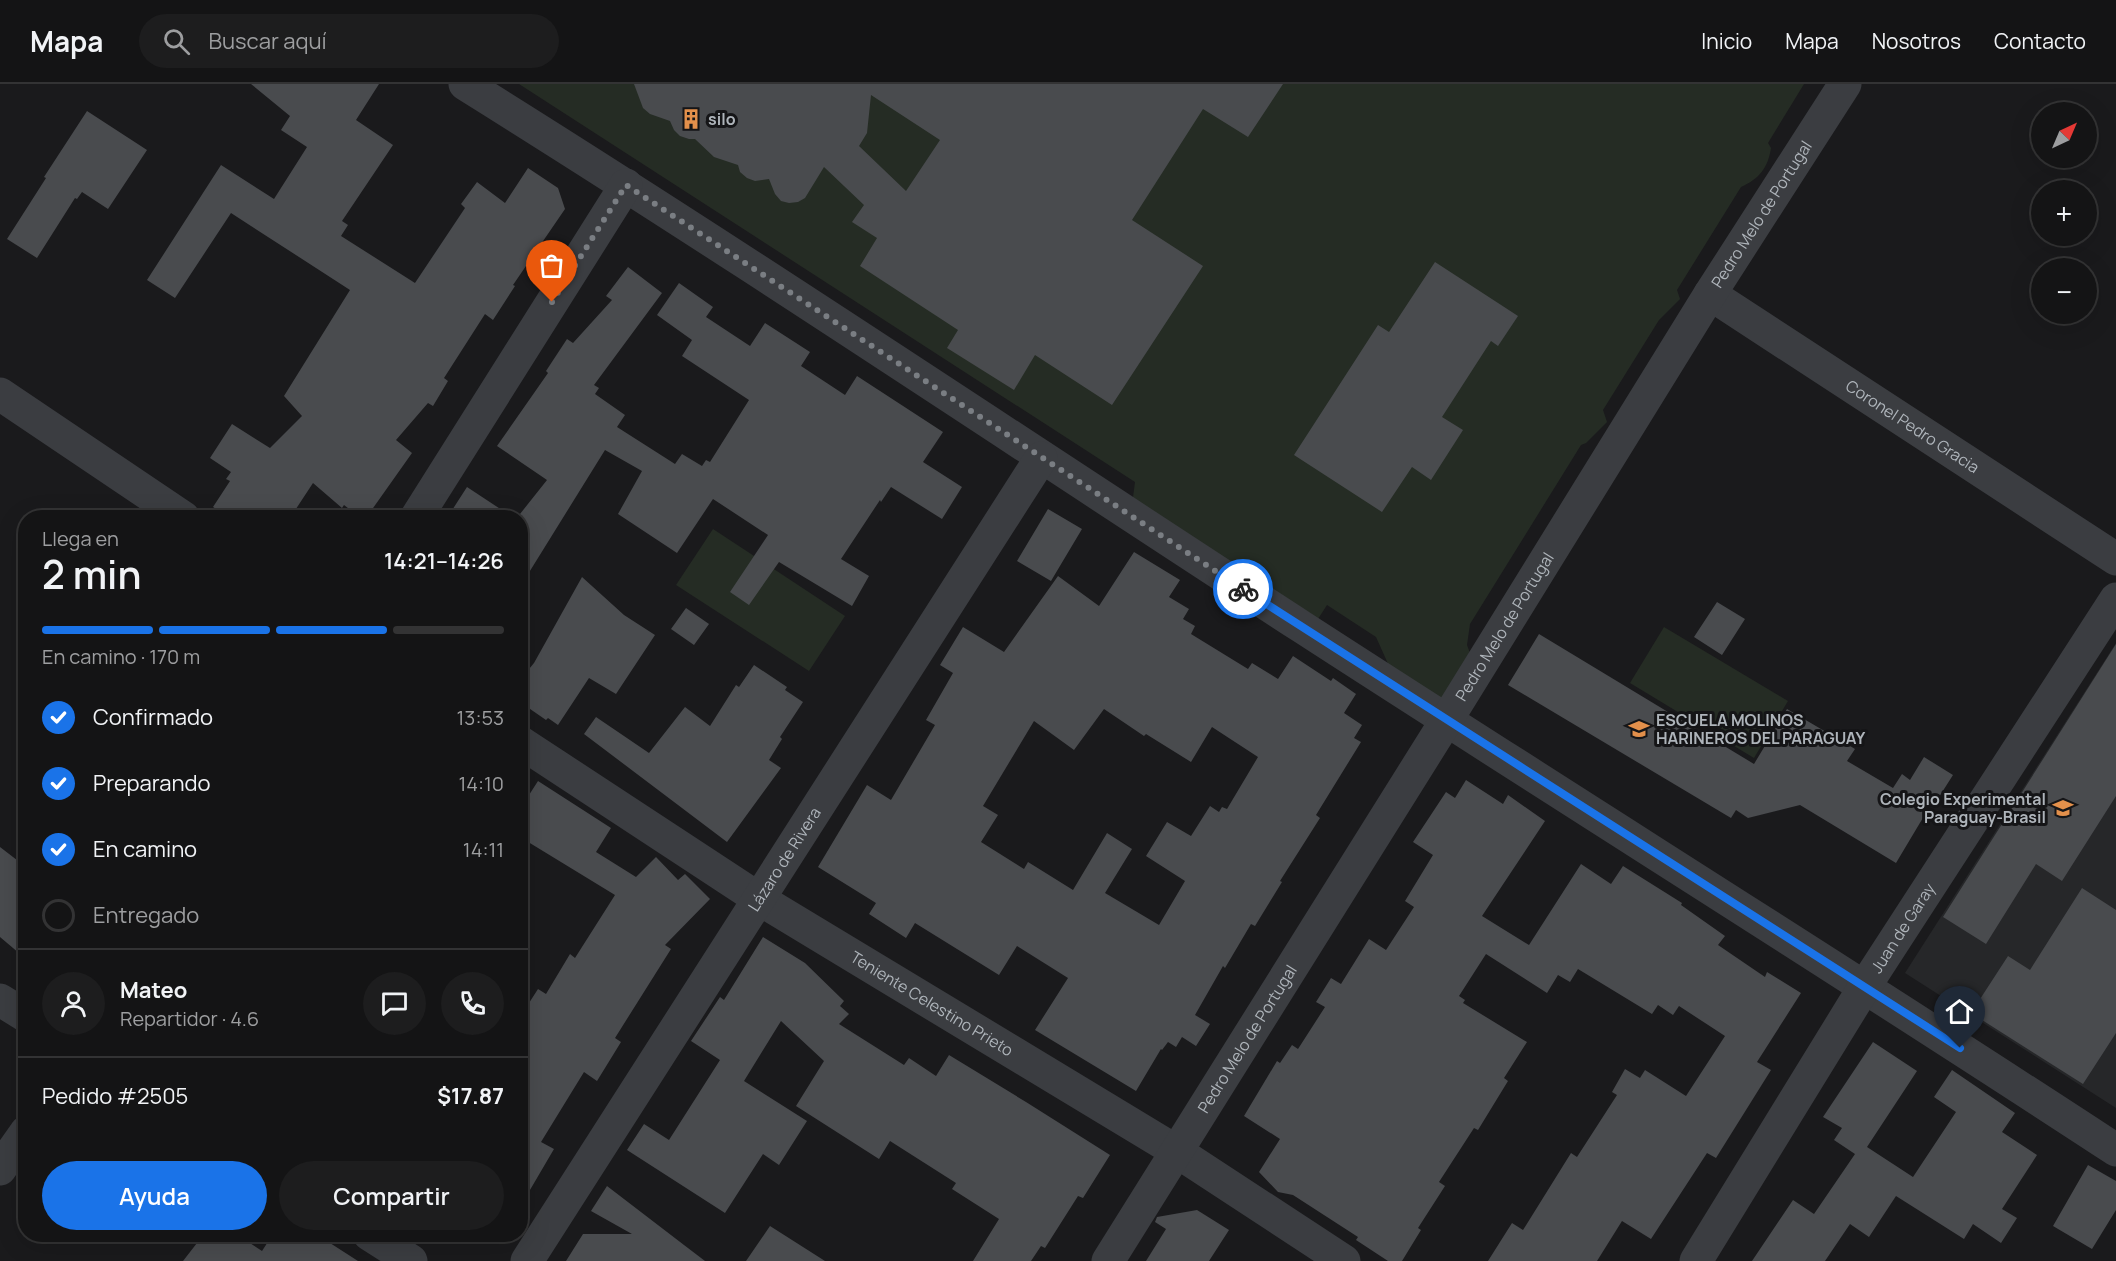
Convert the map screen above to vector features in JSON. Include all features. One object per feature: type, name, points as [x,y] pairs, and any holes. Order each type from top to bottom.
[{"type":"street","points":[[465,84],[626,185],[1446,721],[1865,986],[2116,1150]]},
{"type":"street","name":"Pedro Melo de Portugal","points":[[1108,1261],[1710,294],[1845,84]]},
{"type":"street","points":[[421,510],[626,185]]},
{"type":"street","name":"Coronel Pedro Gracia","points":[[1710,294],[2116,559]]},
{"type":"street","points":[[0,394],[172,510]]},
{"type":"street","name":"Lázaro de Rivera","points":[[527,1261],[1041,458]]},
{"type":"street","name":"Juan de Garay","points":[[1696,1261],[1865,986],[2116,599]]},
{"type":"street","name":"Teniente Celestino Prieto","points":[[528,747],[759,899],[1176,1151],[1344,1261]]},
{"type":"street","points":[[0,1000],[18,1011]]},
{"type":"street","points":[[0,1169],[18,1143]]},
{"type":"street","points":[[381,1242],[411,1261]]},
{"type":"shaded area","points":[[519,84],[1804,84],[1768,143],[1771,148],[1762,172],[1741,187],[1677,290],[1680,299],[1659,320],[1603,410],[1607,422],[1586,443],[1581,445],[1470,624],[1467,645],[1473,661],[1441,699],[1394,677],[1376,637],[1327,605],[1318,619],[1132,505],[1135,482]]},
{"type":"shaded area","points":[[713,529],[845,616],[809,671],[676,585]]},
{"type":"shaded area","points":[[1664,627],[1788,701],[1754,758],[1630,683]]},
{"type":"shaded area","name":"Colegio Experimental Paraguay-Brasil","points":[[2116,643],[2116,1108],[1905,973]]},
{"type":"building","points":[[251,84],[379,84],[356,120],[393,145],[342,221],[348,225],[341,236],[415,283],[465,208],[461,204],[477,182],[505,203],[528,168],[558,188],[565,209],[513,285],[515,286],[493,320],[485,314],[444,378],[448,381],[433,406],[428,403],[396,440],[412,453],[372,510],[351,510],[344,505],[342,508],[313,483],[295,510],[218,510],[213,507],[230,481],[226,479],[231,472],[210,458],[232,424],[270,448],[302,416],[284,396],[350,290],[231,213],[175,298],[147,280],[221,165],[274,199],[307,147],[281,130],[290,116]]},
{"type":"building","points":[[634,84],[1283,84],[1248,137],[1203,109],[1132,220],[1203,266],[1112,405],[1035,355],[1014,390],[947,348],[958,330],[860,266],[877,238],[852,222],[864,205],[824,167],[805,198],[798,202],[781,201],[775,194],[769,179],[755,181],[747,178],[740,172],[738,165],[714,157],[695,139],[680,136],[670,121],[650,114],[643,108]],"holes":[[[871,95],[940,140],[906,191],[859,146],[867,133]]]},
{"type":"building","points":[[87,111],[147,150],[108,209],[82,192],[77,199],[75,198],[37,258],[7,239]]},
{"type":"building","points":[[1435,262],[1518,316],[1498,346],[1491,341],[1442,417],[1463,430],[1431,480],[1412,467],[1382,512],[1294,455],[1378,325],[1389,332]]},
{"type":"building","points":[[628,267],[662,293],[594,385],[599,388],[595,394],[625,415],[617,427],[675,464],[682,454],[702,466],[706,460],[710,462],[749,400],[682,356],[692,340],[657,315],[679,283],[713,307],[706,317],[750,346],[765,323],[810,352],[801,366],[845,395],[857,376],[943,432],[923,462],[962,487],[942,519],[891,487],[841,559],[869,576],[852,606],[779,562],[749,605],[730,592],[768,535],[713,499],[677,553],[618,514],[642,471],[605,450],[528,574],[528,510],[523,510],[547,480],[497,446],[548,373],[546,371],[567,339],[573,343],[612,300],[606,296]]},
{"type":"building","points":[[467,487],[502,510],[452,510]]},
{"type":"building","points":[[1048,509],[1082,529],[1051,581],[1017,561]]},
{"type":"building","points":[[1134,552],[1180,580],[1169,597],[1189,609],[1183,619],[1195,626],[1191,634],[1248,669],[1252,663],[1278,679],[1293,656],[1331,681],[1333,678],[1356,694],[1344,713],[1362,725],[1354,738],[1361,742],[1316,815],[1320,818],[1255,926],[1251,924],[1225,968],[1223,966],[1195,1015],[1210,1024],[1196,1046],[1182,1037],[1176,1047],[1168,1042],[1161,1049],[1136,1091],[1035,1030],[1068,978],[1017,946],[999,975],[915,923],[906,938],[869,914],[876,903],[818,867],[867,785],[891,800],[935,725],[926,720],[953,673],[940,665],[963,627],[1004,652],[1058,576],[1099,606]],"holes":[[[1104,709],[1144,736],[1146,734],[1191,762],[1212,727],[1258,757],[1227,809],[1222,807],[1219,812],[1210,806],[1191,836],[1167,822],[1146,856],[1185,881],[1159,925],[1105,893],[1132,849],[1107,833],[1073,890],[1028,862],[1024,869],[981,842],[998,815],[983,806],[1034,721],[1074,750]]]},
{"type":"building","points":[[582,577],[624,615],[655,635],[616,694],[589,678],[558,725],[528,708],[528,670]]},
{"type":"building","points":[[1717,602],[1745,619],[1722,655],[1694,637]]},
{"type":"building","points":[[686,608],[709,624],[694,645],[671,629]]},
{"type":"building","name":"ESCUELA MOLINOS HARINEROS DEL PARAGUAY","points":[[1539,634],[1754,764],[1787,709],[1855,749],[1847,761],[1893,788],[1902,774],[1910,780],[1924,757],[1953,775],[1939,797],[1936,796],[1896,863],[1800,805],[1748,818],[1736,810],[1731,818],[1508,685]]},
{"type":"building","points":[[2116,644],[2116,796],[2062,881],[2036,864],[1986,944],[1943,917]]},
{"type":"building","points":[[754,665],[787,687],[785,690],[803,702],[780,737],[782,739],[769,760],[781,768],[727,842],[584,734],[596,717],[649,753],[685,707],[710,726],[736,685],[739,687]]},
{"type":"building","points":[[1466,780],[1503,804],[1508,795],[1545,821],[1482,916],[1529,945],[1581,864],[1611,884],[1623,866],[1682,903],[1681,905],[1725,936],[1718,945],[1765,977],[1767,972],[1801,993],[1757,1062],[1771,1070],[1716,1158],[1707,1153],[1651,1239],[1622,1221],[1597,1261],[1488,1261],[1512,1223],[1523,1230],[1571,1153],[1577,1157],[1617,1095],[1612,1092],[1625,1069],[1640,1078],[1645,1070],[1686,1096],[1725,1036],[1679,1006],[1673,1015],[1658,1005],[1652,1014],[1578,969],[1570,982],[1558,975],[1547,993],[1486,954],[1459,996],[1465,1000],[1463,1003],[1527,1042],[1504,1078],[1508,1081],[1478,1130],[1474,1128],[1439,1182],[1445,1186],[1418,1228],[1421,1230],[1402,1261],[1388,1261],[1356,1240],[1358,1237],[1293,1195],[1278,1192],[1259,1172],[1280,1139],[1244,1116],[1277,1061],[1280,1063],[1292,1045],[1298,1049],[1325,1007],[1316,1002],[1331,978],[1341,984],[1369,939],[1386,950],[1414,907],[1405,901],[1433,855],[1413,842],[1446,792],[1455,798]]},
{"type":"building","points":[[538,781],[611,828],[596,852],[636,877],[656,857],[678,880],[685,874],[710,899],[665,945],[671,949],[615,1038],[621,1042],[597,1081],[584,1072],[541,1142],[554,1149],[528,1193],[528,1005],[538,989],[546,994],[570,954],[575,958],[615,895],[528,842],[528,797]]},
{"type":"building","points":[[0,847],[18,861],[18,952],[0,937]]},
{"type":"building","points":[[2082,888],[2116,910],[2116,1033],[2083,1084],[1971,1013],[2008,956],[2030,970]]},
{"type":"building","points":[[763,937],[805,963],[844,1001],[840,1006],[849,1014],[839,1024],[904,1065],[909,1058],[936,1076],[949,1055],[1110,1155],[1083,1198],[1078,1196],[1045,1248],[1041,1246],[1031,1261],[973,1261],[999,1219],[952,1189],[956,1183],[890,1141],[879,1159],[796,1106],[824,1061],[781,1021],[744,1081],[807,1121],[779,1165],[763,1154],[725,1213],[627,1150],[644,1124],[669,1140],[720,1060],[691,1041],[720,997],[724,1000]]},
{"type":"building","points":[[1873,1042],[1917,1071],[1867,1147],[1913,1177],[1956,1112],[1934,1097],[1952,1070],[2015,1113],[2002,1132],[2037,1155],[2002,1209],[2017,1218],[2001,1243],[1973,1224],[1964,1239],[1896,1196],[1869,1237],[1850,1224],[1825,1261],[1752,1261],[1793,1200],[1814,1214],[1855,1154],[1834,1140],[1842,1128],[1823,1117]]},
{"type":"building","points":[[2088,1165],[2116,1181],[2116,1210],[2092,1249],[2053,1226]]},
{"type":"building","points":[[607,1186],[705,1261],[566,1261],[583,1234],[632,1234],[591,1211]]},
{"type":"building","points":[[1197,1210],[1229,1230],[1209,1261],[1146,1261],[1166,1229],[1155,1222],[1157,1217]]},
{"type":"building","points":[[770,1226],[825,1261],[746,1261]]},
{"type":"building","points":[[198,1242],[248,1242],[262,1251],[268,1242],[328,1242],[358,1261],[183,1261]]},
{"type":"way so far","points":[[552,302],[626,185],[1243,589]]},
{"type":"place","name":"silo","points":[[691,119]]},
{"type":"place","name":"ESCUELA MOLINOS HARINEROS DEL PARAGUAY","points":[[1639,729]]},
{"type":"place","name":"Colegio Experimental Paraguay-Brasil","points":[[2063,808]]},
{"type":"route","points":[[1243,589],[1960,1048]]}]
